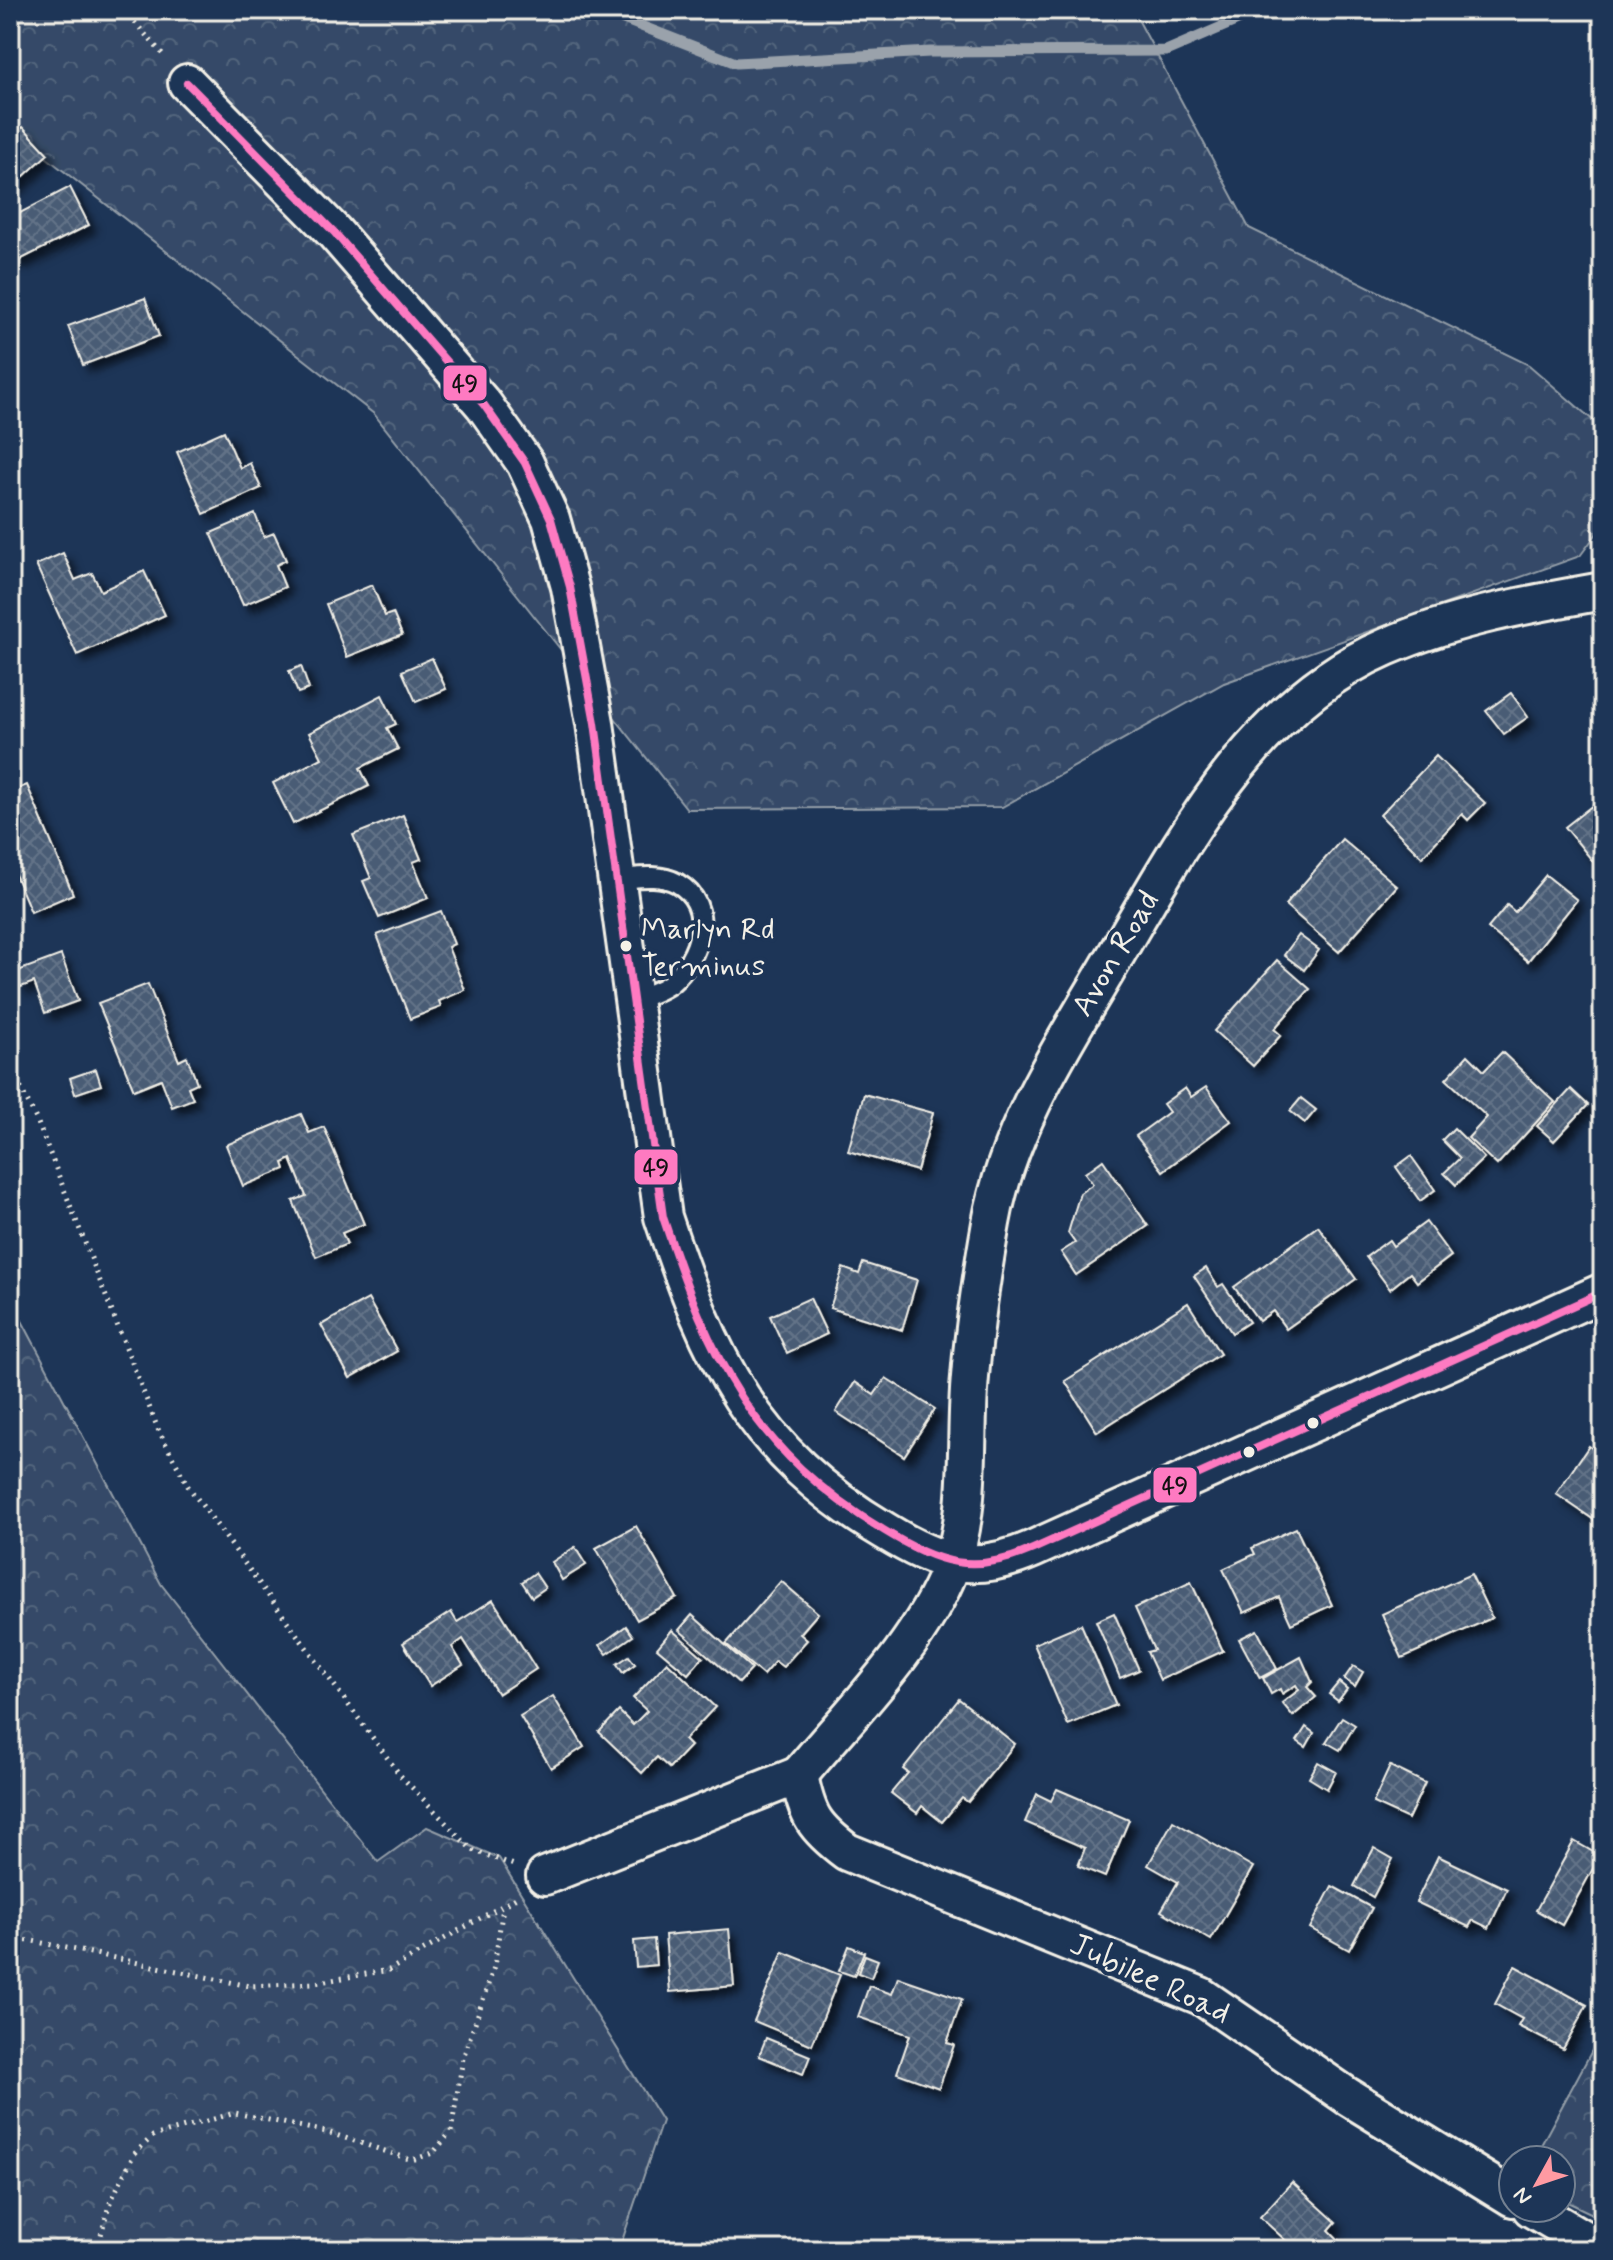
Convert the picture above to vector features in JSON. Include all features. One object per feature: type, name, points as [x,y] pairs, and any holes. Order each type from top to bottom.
[{"type":"street","points":[[187,83],[334,232],[484,405],[525,463],[551,519],[570,587],[595,723],[663,1217],[687,1290],[727,1376],[785,1457],[871,1523],[914,1549],[952,1564],[981,1565],[1009,1560],[1603,1292]]},
{"type":"street","name":"Avon Road","points":[[952,1564],[962,1515],[970,1377],[979,1299],[992,1218],[1012,1150],[1057,1055],[1172,860],[1222,784],[1253,747],[1295,706],[1343,671],[1383,648],[1502,608],[1603,591]]},
{"type":"street","points":[[545,1876],[799,1775],[911,1638],[938,1598],[952,1564]]},
{"type":"street","name":"Jubilee Road","points":[[799,1775],[807,1813],[824,1834],[847,1852],[1201,1996],[1347,2096],[1497,2188]]},
{"type":"street","points":[[1558,2224],[1602,2250]]},
{"type":"lane","points":[[616,879],[652,876],[677,883],[693,899],[701,928],[698,950],[684,970],[669,985],[632,1001]]},
{"type":"path","points":[[124,10],[187,83]]},
{"type":"path","points":[[10,1066],[38,1123],[158,1429],[188,1486],[400,1775],[442,1821],[472,1850],[545,1876]]},
{"type":"path","points":[[10,1940],[249,1986],[314,1983],[389,1970],[503,1907],[545,1876]]},
{"type":"path","points":[[97,2250],[109,2205],[134,2154],[153,2136],[176,2129],[235,2113],[327,2132],[412,2160],[433,2153],[451,2132],[463,2058],[494,1967],[503,1907]]},
{"type":"path","points":[[10,2247],[16,2250]]},
{"type":"green space","points":[[10,10],[1133,10],[1249,228],[1529,365],[1603,429],[1603,525],[1580,556],[1224,683],[1002,807],[687,809],[374,414],[10,129]]},
{"type":"green space","points":[[10,1298],[161,1584],[378,1862],[427,1827],[499,1858],[662,2121],[619,2250],[10,2250]]},
{"type":"green space","points":[[1603,2030],[1603,2219],[1577,2207],[1577,2144],[1542,2144]]},
{"type":"building","points":[[23,127],[48,154],[10,189],[10,139]]},
{"type":"building","points":[[70,187],[89,225],[16,262],[10,251],[10,218]]},
{"type":"building","points":[[145,298],[159,336],[83,365],[68,326]]},
{"type":"building","points":[[224,431],[240,468],[250,463],[261,488],[204,514],[177,452]]},
{"type":"building","points":[[255,514],[264,537],[274,533],[286,560],[276,565],[285,587],[243,605],[211,533]]},
{"type":"building","points":[[63,553],[75,580],[92,573],[101,591],[144,571],[165,615],[77,655],[36,565]]},
{"type":"building","points":[[372,585],[385,616],[393,613],[402,635],[347,657],[326,604]]},
{"type":"building","points":[[432,658],[446,689],[416,702],[402,671]]},
{"type":"building","points":[[301,666],[309,689],[298,693],[289,671]]},
{"type":"building","points":[[1511,693],[1528,717],[1504,734],[1486,711]]},
{"type":"building","points":[[382,695],[396,724],[387,728],[398,749],[360,768],[369,786],[293,824],[273,783],[322,758],[309,733]]},
{"type":"building","points":[[1436,756],[1485,803],[1468,820],[1462,814],[1422,857],[1380,815]]},
{"type":"building","points":[[27,785],[73,894],[31,912],[10,863],[10,792]]},
{"type":"building","points":[[1603,797],[1603,874],[1565,827]]},
{"type":"building","points":[[403,815],[421,859],[413,862],[428,898],[379,918],[363,881],[371,878],[353,835]]},
{"type":"building","points":[[1342,839],[1397,886],[1339,952],[1285,905]]},
{"type":"building","points":[[1546,875],[1577,900],[1528,961],[1488,928],[1507,905],[1515,912]]},
{"type":"building","points":[[441,911],[454,944],[448,947],[465,990],[439,1001],[441,1007],[410,1019],[377,935]]},
{"type":"building","points":[[1299,935],[1319,950],[1304,970],[1284,955]]},
{"type":"building","points":[[61,955],[78,1001],[45,1013],[34,982],[21,987],[15,972]]},
{"type":"building","points":[[1277,960],[1310,989],[1274,1029],[1281,1035],[1253,1066],[1214,1031]]},
{"type":"building","points":[[148,984],[179,1061],[187,1057],[197,1083],[188,1087],[193,1099],[172,1107],[161,1079],[134,1090],[98,1003]]},
{"type":"building","points":[[1502,1052],[1555,1102],[1497,1165],[1468,1138],[1487,1117],[1446,1079],[1468,1055],[1484,1071]]},
{"type":"building","points":[[96,1069],[101,1085],[75,1094],[70,1078]]},
{"type":"building","points":[[1206,1087],[1231,1121],[1163,1171],[1136,1136],[1169,1112],[1163,1104],[1185,1088],[1191,1097]]},
{"type":"building","points":[[1571,1089],[1588,1105],[1554,1141],[1537,1126]]},
{"type":"building","points":[[864,1094],[933,1113],[917,1171],[848,1151]]},
{"type":"building","points":[[1301,1098],[1316,1110],[1305,1123],[1290,1111]]},
{"type":"building","points":[[301,1114],[309,1133],[324,1127],[364,1224],[342,1233],[347,1244],[316,1257],[293,1201],[306,1196],[291,1159],[283,1163],[285,1169],[243,1186],[226,1145]]},
{"type":"building","points":[[1454,1128],[1484,1158],[1456,1185],[1444,1173],[1460,1158],[1442,1140]]},
{"type":"building","points":[[1411,1156],[1435,1190],[1420,1201],[1396,1167]]},
{"type":"building","points":[[1103,1160],[1148,1226],[1076,1275],[1061,1252],[1075,1243],[1068,1233],[1080,1193],[1093,1184],[1085,1173]]},
{"type":"building","points":[[1426,1222],[1451,1256],[1417,1282],[1410,1273],[1390,1289],[1366,1257],[1389,1240],[1393,1246]]},
{"type":"building","points":[[1318,1226],[1356,1279],[1286,1329],[1273,1311],[1259,1321],[1234,1287]]},
{"type":"building","points":[[863,1263],[917,1280],[902,1330],[830,1308],[843,1268],[859,1274]]},
{"type":"building","points":[[1206,1268],[1218,1287],[1223,1284],[1249,1322],[1232,1333],[1194,1276]]},
{"type":"building","points":[[810,1298],[827,1334],[787,1353],[770,1316]]},
{"type":"building","points":[[368,1299],[397,1351],[350,1378],[321,1325]]},
{"type":"building","points":[[1188,1303],[1220,1354],[1097,1432],[1065,1381]]},
{"type":"building","points":[[886,1378],[935,1409],[904,1456],[836,1412],[855,1382],[874,1395]]},
{"type":"building","points":[[1589,1446],[1603,1456],[1603,1526],[1556,1494]]},
{"type":"building","points":[[636,1526],[677,1598],[637,1620],[596,1548]]},
{"type":"building","points":[[1296,1528],[1332,1605],[1291,1624],[1279,1597],[1244,1613],[1223,1569],[1255,1554],[1252,1548]]},
{"type":"building","points":[[575,1547],[586,1565],[562,1580],[552,1562]]},
{"type":"building","points":[[535,1573],[545,1588],[532,1597],[522,1582]]},
{"type":"building","points":[[1471,1574],[1492,1618],[1402,1658],[1382,1614]]},
{"type":"building","points":[[781,1581],[818,1613],[800,1634],[807,1640],[783,1667],[775,1661],[763,1675],[726,1644]]},
{"type":"building","points":[[1191,1582],[1223,1651],[1160,1680],[1147,1652],[1154,1650],[1135,1608]]},
{"type":"building","points":[[493,1600],[536,1669],[498,1694],[463,1639],[452,1647],[463,1665],[430,1686],[403,1643],[451,1612],[457,1622]]},
{"type":"building","points":[[1114,1613],[1139,1670],[1120,1678],[1096,1621]]},
{"type":"building","points":[[692,1615],[752,1669],[739,1683],[679,1630]]},
{"type":"building","points":[[1081,1624],[1116,1705],[1068,1725],[1034,1644]]},
{"type":"building","points":[[626,1626],[633,1636],[607,1654],[600,1645]]},
{"type":"building","points":[[672,1630],[703,1657],[688,1674],[657,1648]]},
{"type":"building","points":[[1257,1630],[1277,1669],[1260,1678],[1239,1639]]},
{"type":"building","points":[[629,1656],[635,1664],[623,1673],[617,1664]]},
{"type":"building","points":[[1301,1657],[1312,1682],[1307,1687],[1316,1697],[1293,1716],[1282,1703],[1299,1690],[1296,1685],[1282,1694],[1280,1689],[1271,1694],[1263,1678]]},
{"type":"building","points":[[667,1662],[715,1707],[684,1740],[690,1746],[669,1768],[657,1757],[642,1773],[599,1732],[619,1711],[633,1725],[647,1711],[633,1698]]},
{"type":"building","points":[[1353,1666],[1363,1672],[1355,1686],[1344,1679]]},
{"type":"building","points":[[1339,1682],[1347,1689],[1338,1701],[1329,1694]]},
{"type":"building","points":[[553,1696],[584,1747],[551,1768],[520,1716]]},
{"type":"building","points":[[959,1699],[1015,1744],[968,1802],[962,1798],[942,1822],[922,1806],[917,1813],[891,1793],[908,1773],[903,1769]]},
{"type":"building","points":[[1342,1717],[1355,1725],[1340,1750],[1326,1742]]},
{"type":"building","points":[[1306,1727],[1314,1733],[1306,1747],[1297,1741]]},
{"type":"building","points":[[1318,1762],[1336,1772],[1327,1789],[1309,1778]]},
{"type":"building","points":[[1390,1766],[1425,1783],[1408,1819],[1373,1803]]},
{"type":"building","points":[[1057,1789],[1129,1820],[1105,1877],[1078,1866],[1085,1848],[1025,1822],[1037,1794],[1051,1801]]},
{"type":"building","points":[[1173,1821],[1253,1867],[1211,1940],[1161,1911],[1178,1882],[1148,1865]]},
{"type":"building","points":[[1574,1841],[1600,1856],[1562,1925],[1536,1910]]},
{"type":"building","points":[[1374,1848],[1393,1859],[1373,1897],[1354,1886]]},
{"type":"building","points":[[1438,1856],[1507,1889],[1489,1928],[1473,1920],[1469,1927],[1416,1902]]},
{"type":"building","points":[[1332,1886],[1372,1908],[1349,1950],[1310,1928]]},
{"type":"building","points":[[729,1929],[734,1986],[670,1992],[665,1935]]},
{"type":"building","points":[[654,1939],[656,1965],[636,1967],[634,1941]]},
{"type":"building","points":[[849,1946],[864,1952],[854,1976],[839,1971]]},
{"type":"building","points":[[783,1952],[840,1975],[812,2045],[754,2021]]},
{"type":"building","points":[[865,1955],[878,1960],[871,1978],[858,1973]]},
{"type":"building","points":[[1515,1966],[1587,2005],[1563,2049],[1518,2026],[1522,2019],[1495,2004]]},
{"type":"building","points":[[898,1977],[962,1999],[947,2043],[954,2045],[939,2088],[897,2073],[910,2035],[858,2017],[869,1986],[892,1994]]},
{"type":"building","points":[[766,2038],[810,2056],[803,2074],[759,2056]]},
{"type":"building","points":[[1292,2182],[1336,2222],[1329,2230],[1341,2242],[1334,2250],[1296,2250],[1260,2217]]},
{"type":"building","points":[[706,2239],[737,2250],[702,2250]]},
{"type":"waterway","points":[[600,10],[736,63],[930,52],[1166,51],[1261,10]]},
{"type":"transit line","name":"49","points":[[187,83],[334,232],[484,405],[525,463],[551,519],[570,587],[595,723],[663,1217],[699,1315],[719,1358],[742,1398],[801,1469],[839,1501],[922,1551],[957,1562],[992,1562],[1033,1549],[1603,1292]]},
{"type":"place","name":"Marlyn Rd Terminus","points":[[626,946]]}]
